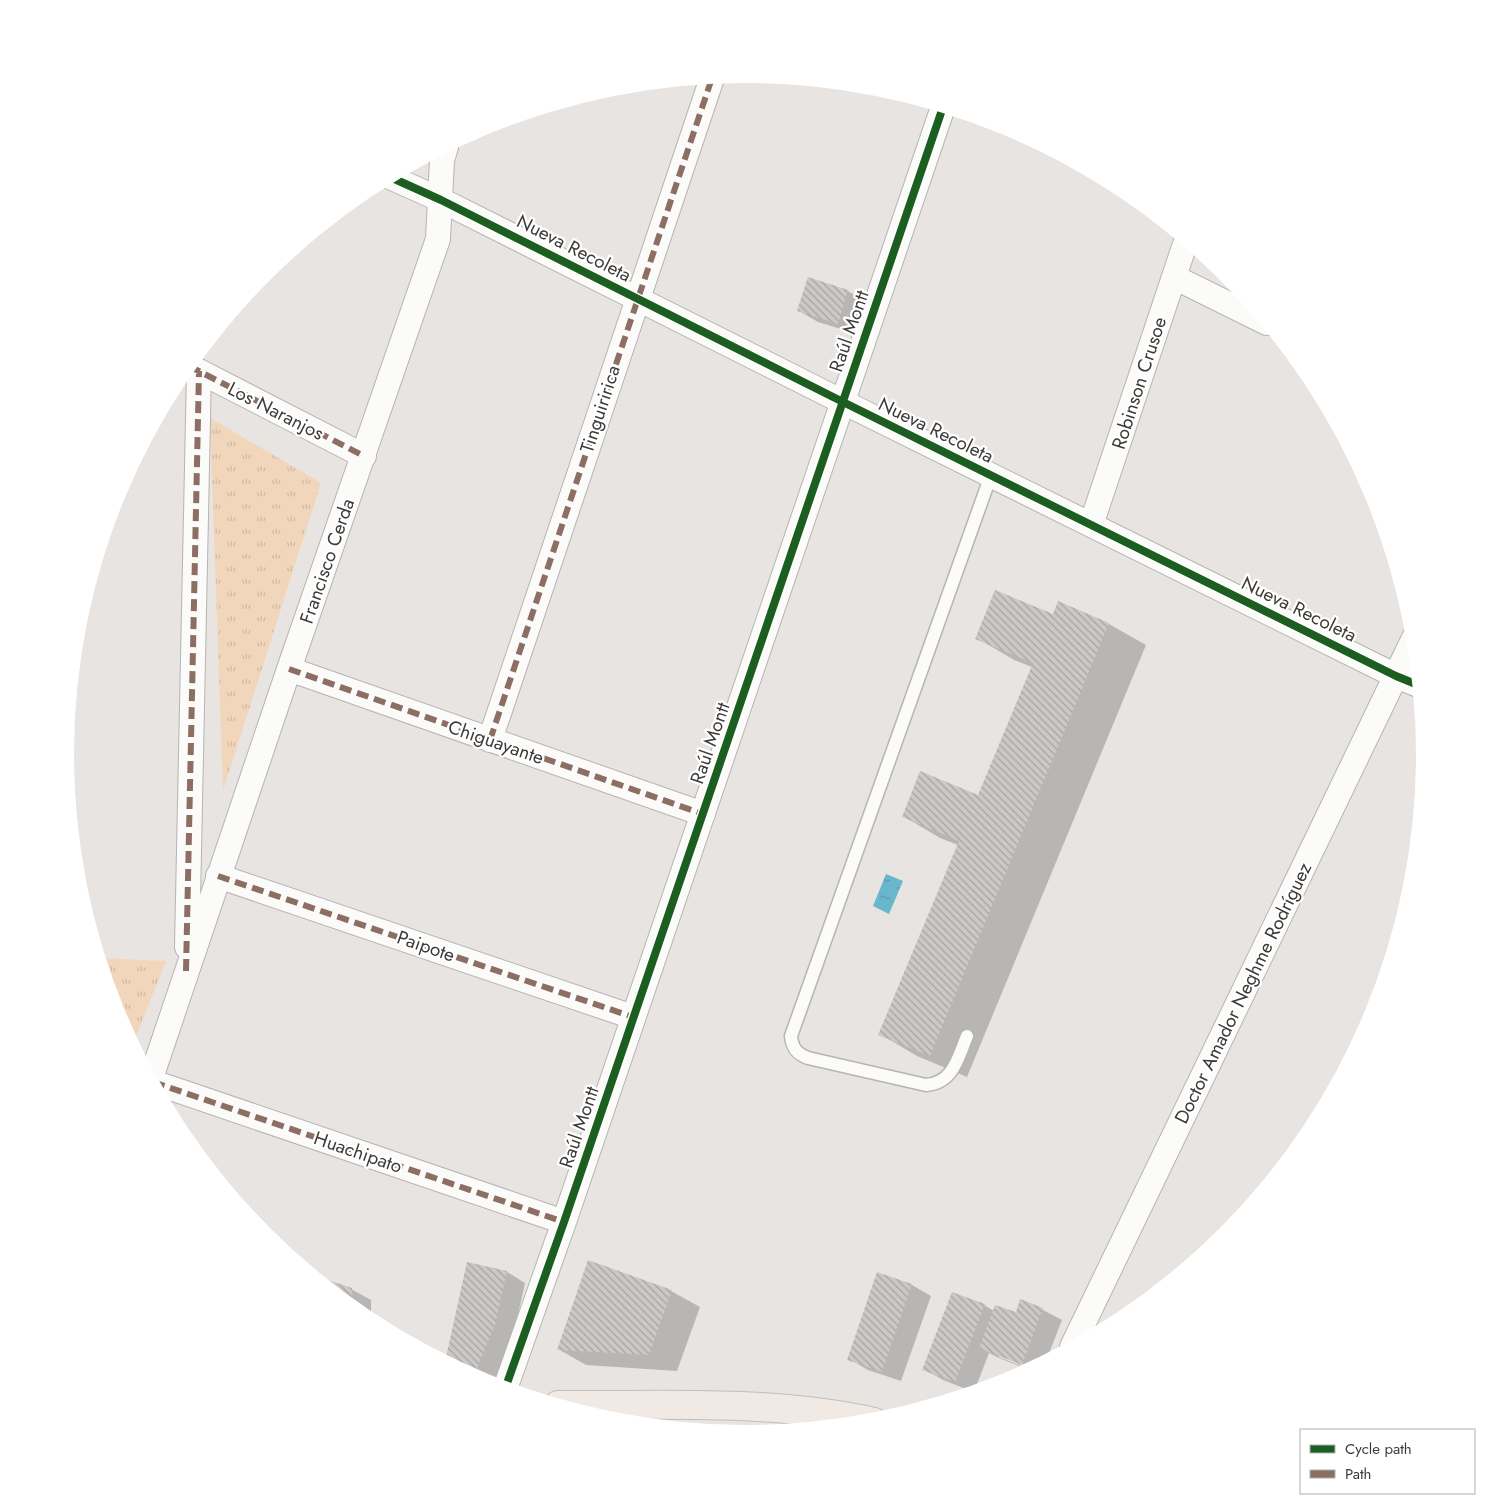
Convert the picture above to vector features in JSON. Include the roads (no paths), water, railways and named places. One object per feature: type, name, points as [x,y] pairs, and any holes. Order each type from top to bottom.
[{"type":"main road","points":[[580,1405],[731,1406],[814,1412],[848,1418]]},
{"type":"street","name":"Tinguiririca","points":[[490,740],[710,85]]},
{"type":"street","name":"Raúl Montt","points":[[507,1382],[564,1222],[941,113]]},
{"type":"street","name":"Francisco Cerda","points":[[153,1070],[218,876],[438,239],[444,154]]},
{"type":"street","name":"Nueva Recoleta","points":[[397,180],[441,200],[843,402],[1412,683]]},
{"type":"street","name":"Robinson Crusoe","points":[[1091,525],[1184,247]]},
{"type":"street","points":[[1174,277],[1255,318]]},
{"type":"street","name":"Los Naranjos","points":[[196,369],[364,456]]},
{"type":"street","name":"Francisco Cerda","points":[[186,971],[194,372]]},
{"type":"street","name":"Doctor Amador Neghme Rodríguez","points":[[1076,1339],[1408,651]]},
{"type":"street","name":"Chiguayante","points":[[289,669],[703,814]]},
{"type":"street","name":"Paipote","points":[[218,876],[633,1017]]},
{"type":"street","name":"Huachipato","points":[[161,1085],[564,1222]]},
{"type":"lane","points":[[967,1036],[947,1078],[940,1082],[926,1085],[801,1056],[795,1051],[791,1036],[991,475]]},
{"type":"water","points":[[886,874],[903,881],[889,914],[873,906]]}]
